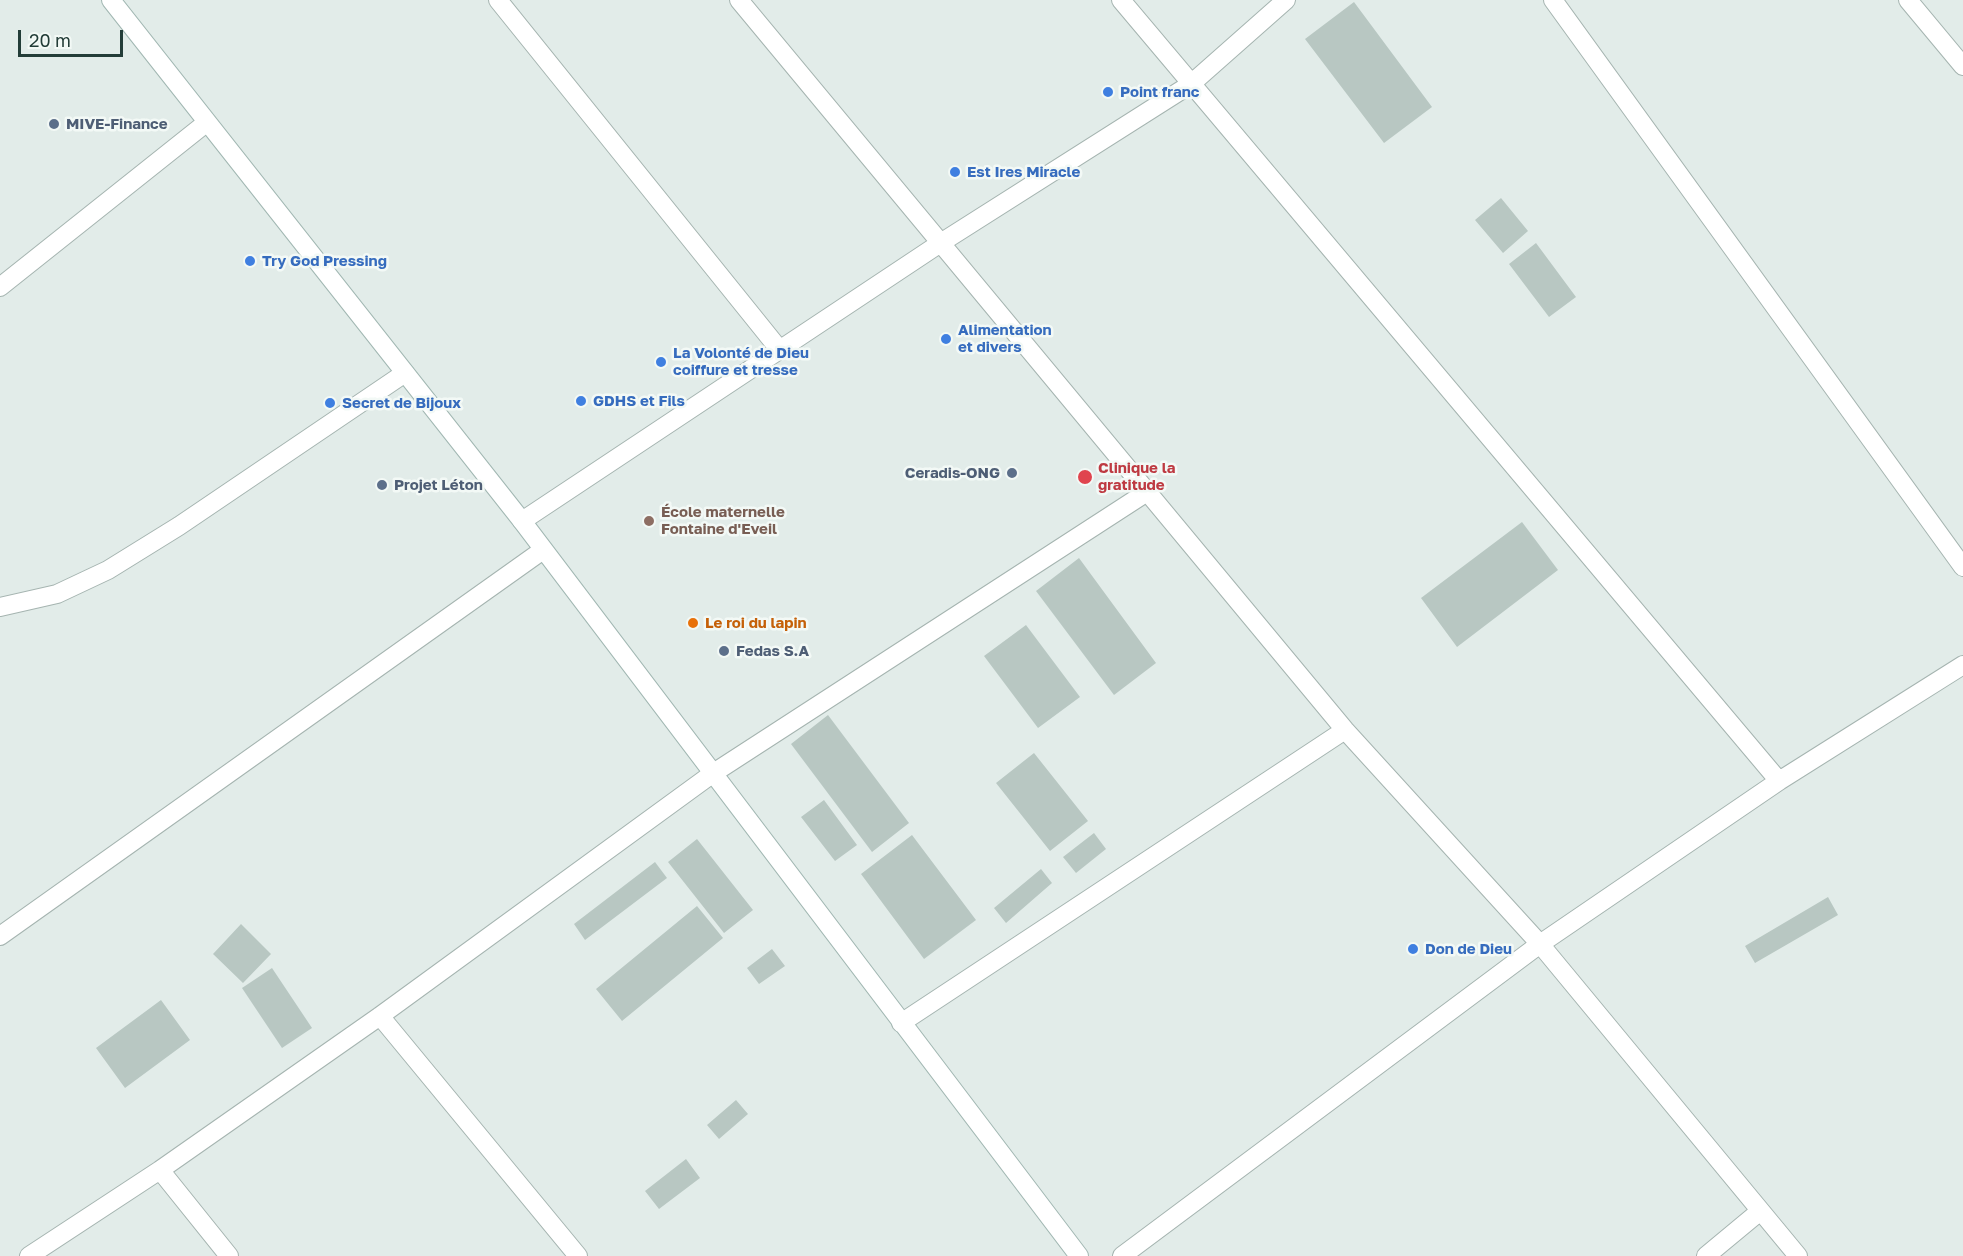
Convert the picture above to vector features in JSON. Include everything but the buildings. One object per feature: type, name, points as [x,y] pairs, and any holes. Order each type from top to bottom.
[{"type":"street","points":[[111,0],[522,521],[1079,1256]]},
{"type":"street","points":[[498,0],[780,349]]},
{"type":"street","points":[[739,0],[939,244],[1345,730],[1540,944],[1759,1212],[1798,1256]]},
{"type":"street","points":[[1120,0],[1779,781]]},
{"type":"street","points":[[522,521],[939,244],[1191,84],[1286,0]]},
{"type":"street","points":[[1553,0],[1963,567]]},
{"type":"street","points":[[1908,0],[1963,66]]},
{"type":"street","points":[[0,287],[206,123]]},
{"type":"street","points":[[0,607],[57,594],[108,570],[179,526],[405,373]]},
{"type":"street","points":[[29,1256],[160,1170],[380,1016],[712,774],[1148,492]]},
{"type":"street","points":[[0,936],[543,550]]},
{"type":"street","points":[[1122,1256],[1540,944],[1779,781],[1963,665]]},
{"type":"street","points":[[901,1023],[1345,730]]},
{"type":"street","points":[[380,1016],[578,1256]]},
{"type":"street","points":[[160,1170],[229,1256]]},
{"type":"street","points":[[1706,1256],[1759,1212]]},
{"type":"place","name":"Point franc","points":[[1108,92]]},
{"type":"place","name":"MIVE-Finance","points":[[54,124]]},
{"type":"place","name":"Est Ires Miracle","points":[[955,172]]},
{"type":"place","name":"Try God Pressing","points":[[250,261]]},
{"type":"place","name":"Alimentation et divers","points":[[946,339]]},
{"type":"place","name":"La Volonté de Dieu coiffure et tresse","points":[[661,362]]},
{"type":"place","name":"GDHS et Fils","points":[[581,401]]},
{"type":"place","name":"Secret de Bijoux","points":[[330,403]]},
{"type":"place","name":"Ceradis-ONG","points":[[1012,473]]},
{"type":"place","name":"Clinique la gratitude","points":[[1085,477]]},
{"type":"place","name":"Projet Léton","points":[[382,485]]},
{"type":"place","name":"École maternelle Fontaine d'Eveil","points":[[649,521]]},
{"type":"place","name":"Le roi du lapin","points":[[693,623]]},
{"type":"place","name":"Fedas S.A","points":[[724,651]]},
{"type":"place","name":"Don de Dieu","points":[[1413,949]]}]
